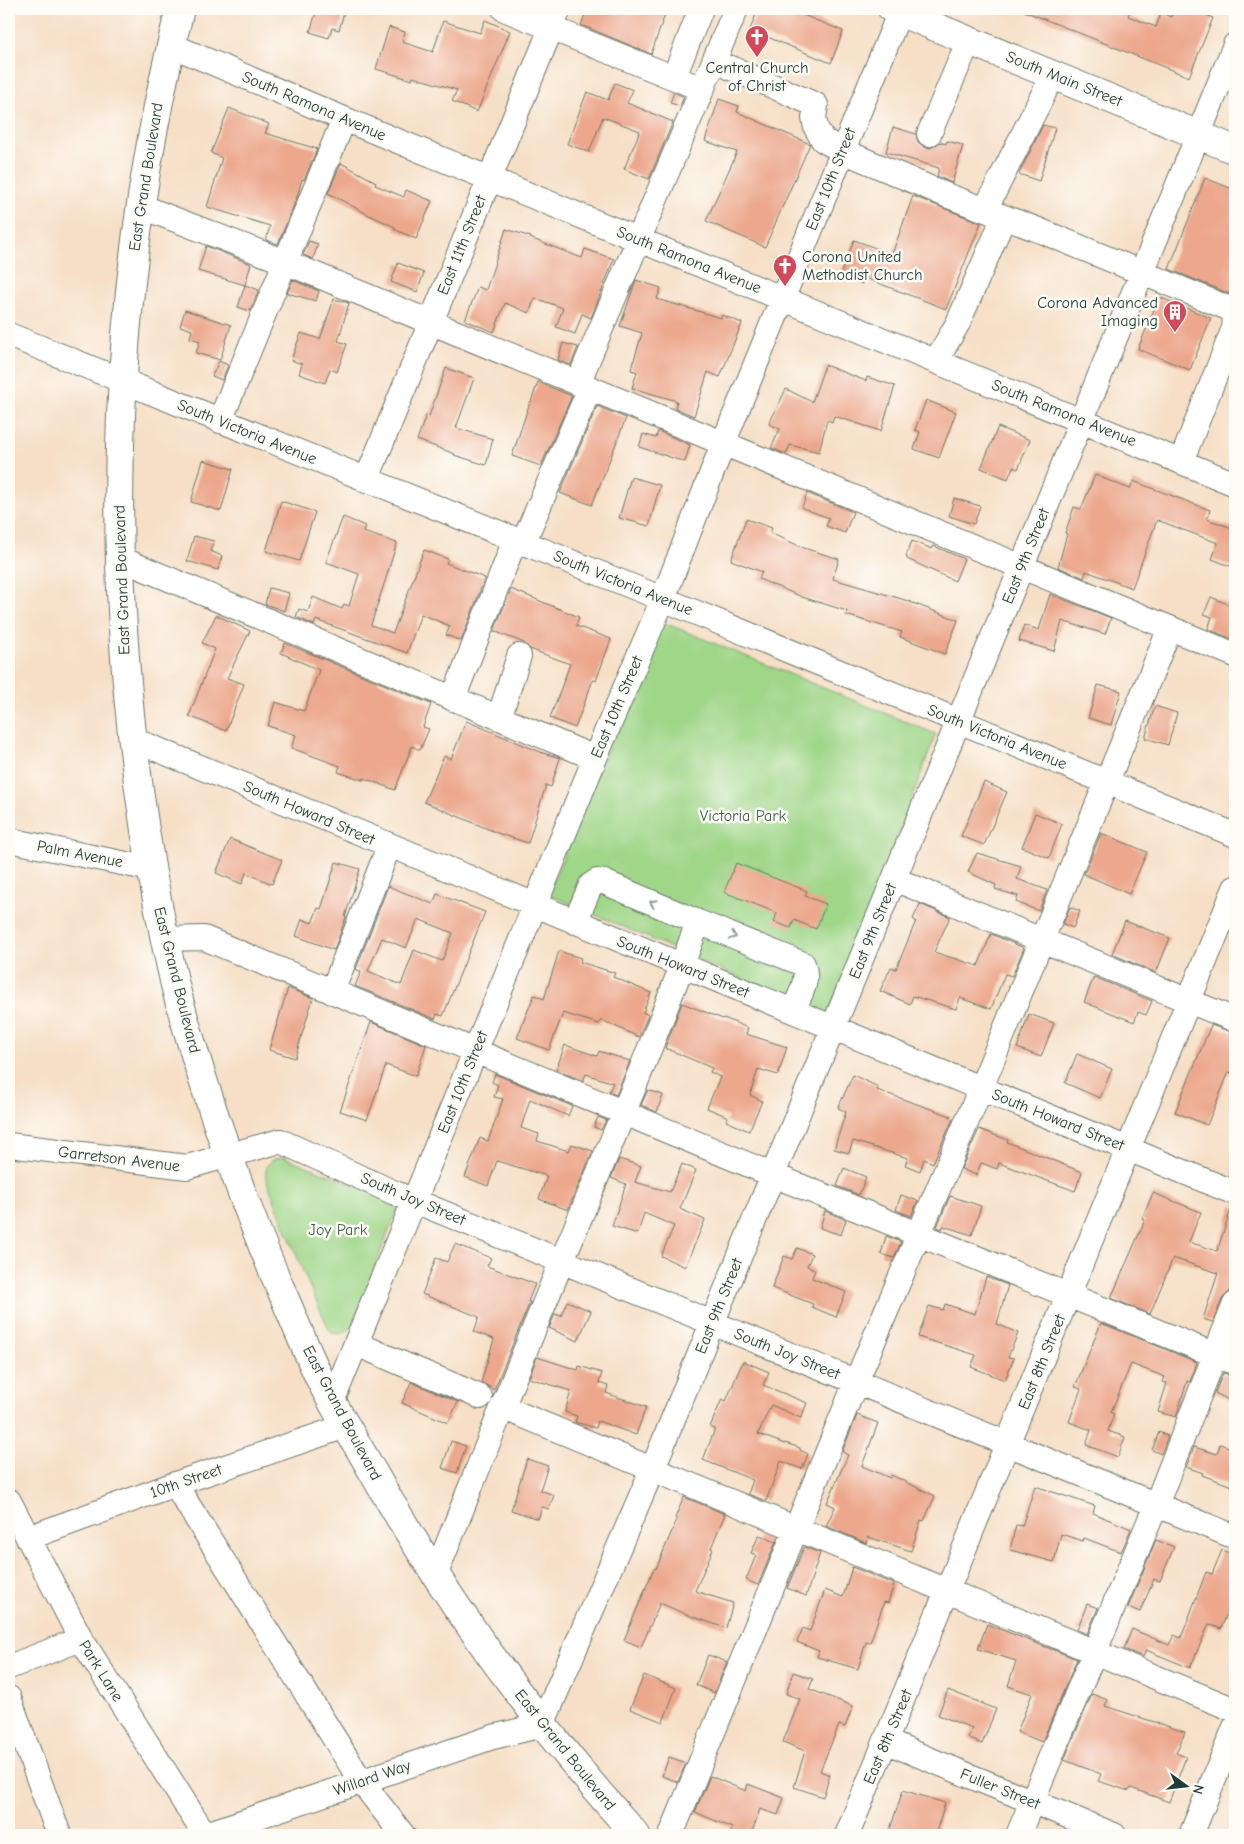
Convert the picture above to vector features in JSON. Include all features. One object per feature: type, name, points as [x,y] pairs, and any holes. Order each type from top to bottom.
[{"type":"main road","name":"East Grand Boulevard","points":[[180,9],[156,113],[140,206],[127,308],[119,472],[119,558],[123,642],[132,739],[151,869],[184,1021],[228,1156],[272,1268],[314,1366],[332,1402],[435,1576],[486,1649],[542,1725],[636,1835]]},
{"type":"main road","name":"South Main Street","points":[[898,10],[1235,150]]},
{"type":"street","points":[[504,9],[555,18],[702,89]]},
{"type":"street","points":[[674,77],[701,9]]},
{"type":"street","points":[[453,699],[584,386],[638,239],[736,9]]},
{"type":"street","name":"East 10th Street","points":[[332,1402],[595,758],[663,599],[723,444],[843,151],[898,10]]},
{"type":"street","name":"East 11th Street","points":[[366,481],[555,18]]},
{"type":"street","points":[[929,134],[969,40]]},
{"type":"street","name":"South Ramona Avenue","points":[[171,44],[489,178],[1182,462],[1233,476]]},
{"type":"street","name":"East 9th Street","points":[[542,1725],[653,1468],[1235,44]]},
{"type":"street","points":[[731,68],[816,105],[814,118],[816,128],[823,140],[843,151],[1235,311]]},
{"type":"street","points":[[936,361],[958,323],[994,213],[1053,75]]},
{"type":"street","points":[[220,421],[344,118]]},
{"type":"street","points":[[140,206],[285,262],[1235,655]]},
{"type":"street","points":[[1182,462],[1234,328],[1235,316]]},
{"type":"street","name":"South Victoria Avenue","points":[[9,336],[663,599],[1235,835]]},
{"type":"street","points":[[119,558],[595,758]]},
{"type":"street","points":[[671,1835],[856,1382],[981,1088],[1170,628]]},
{"type":"street","points":[[499,718],[519,656]]},
{"type":"street","name":"South Howard Street","points":[[132,739],[1235,1193]]},
{"type":"street","name":"Palm Avenue","points":[[9,840],[151,869]]},
{"type":"street","points":[[332,992],[389,846]]},
{"type":"street","points":[[894,879],[1235,1020]]},
{"type":"street","points":[[575,922],[591,885],[597,881],[604,882],[803,964],[807,974],[793,1012]]},
{"type":"street","name":"East 8th Street","points":[[847,1835],[887,1742],[1235,888]]},
{"type":"street","points":[[435,1576],[502,1407],[624,1113],[698,922]]},
{"type":"street","points":[[165,939],[204,938],[773,1175],[1225,1359]]},
{"type":"street","name":"South Joy Street","points":[[228,1156],[280,1141],[414,1201],[1235,1537]]},
{"type":"street","name":"Garretson Avenue","points":[[9,1146],[187,1167],[228,1156]]},
{"type":"street","points":[[1018,1835],[1156,1505],[1225,1359],[1235,1304]]},
{"type":"street","points":[[356,1343],[480,1397]]},
{"type":"street","points":[[502,1407],[1235,1710]]},
{"type":"street","name":"10th Street","points":[[28,1538],[176,1484],[346,1426]]},
{"type":"street","points":[[176,1484],[361,1781],[403,1835]]},
{"type":"street","name":"Park Lane","points":[[9,1501],[81,1639],[204,1835]]},
{"type":"street","points":[[9,1667],[81,1639]]},
{"type":"street","points":[[9,1698],[59,1835]]},
{"type":"street","name":"Willard Way","points":[[204,1835],[493,1737],[542,1725]]},
{"type":"street","points":[[1191,1835],[1235,1727]]},
{"type":"street","name":"Fuller Street","points":[[887,1742],[1114,1835]]},
{"type":"green space","name":"Victoria Park","points":[[660,621],[936,734],[827,1016],[548,894]]},
{"type":"green space","name":"Joy Park","points":[[284,1157],[394,1201],[398,1208],[351,1327],[342,1333],[331,1333],[328,1327],[304,1274],[266,1179],[266,1170],[269,1163]]},
{"type":"building","points":[[317,9],[345,9],[339,30],[332,28],[329,38],[310,32]]},
{"type":"building","points":[[587,9],[667,9],[651,54],[581,25]]},
{"type":"building","points":[[758,9],[788,9],[843,31],[831,63],[750,30]]},
{"type":"building","points":[[1019,9],[1131,9],[1128,16],[1156,27],[1161,13],[1171,17],[1174,9],[1191,9],[1213,18],[1189,77]]},
{"type":"building","points":[[485,20],[510,31],[477,112],[452,101],[457,90],[413,77],[412,80],[376,69],[389,27],[405,32],[402,42],[433,52],[443,21],[480,33]]},
{"type":"building","points":[[615,83],[633,90],[627,103],[673,122],[649,179],[624,169],[640,131],[603,117],[589,152],[567,144],[587,92],[608,100]]},
{"type":"building","points":[[674,92],[684,97],[680,106],[670,103]]},
{"type":"building","points":[[719,99],[739,106],[737,112],[810,144],[765,247],[706,221],[737,152],[705,141]]},
{"type":"building","points":[[229,108],[269,124],[265,133],[317,149],[304,180],[302,179],[297,197],[278,244],[266,240],[270,226],[207,207],[222,158],[211,153]]},
{"type":"building","points":[[1043,125],[1055,128],[1039,181],[1019,174]]},
{"type":"building","points":[[893,127],[916,134],[918,142],[924,147],[931,148],[940,142],[946,144],[947,141],[963,145],[952,183],[937,176],[939,168],[886,152]]},
{"type":"building","points":[[341,163],[376,182],[375,185],[404,197],[406,190],[432,201],[416,239],[328,193]]},
{"type":"building","points":[[1205,178],[1235,190],[1235,296],[1169,269]]},
{"type":"building","points":[[913,196],[981,223],[946,309],[865,278],[862,284],[840,275],[854,240],[892,254]]},
{"type":"building","points":[[506,229],[582,258],[585,249],[614,259],[591,318],[582,314],[575,334],[556,327],[563,308],[535,298],[529,313],[505,303],[494,332],[465,320],[478,287],[486,290]]},
{"type":"building","points":[[309,241],[318,244],[313,259],[303,255]]},
{"type":"building","points":[[206,246],[251,264],[245,285],[198,271]]},
{"type":"building","points":[[398,263],[424,273],[417,292],[391,282]]},
{"type":"building","points":[[293,280],[319,291],[316,301],[287,293]]},
{"type":"building","points":[[636,280],[661,288],[657,299],[721,318],[722,315],[742,323],[720,377],[708,372],[694,416],[675,408],[677,401],[632,388],[637,372],[631,370],[642,333],[620,326]]},
{"type":"building","points":[[245,285],[259,290],[250,311],[238,307]]},
{"type":"building","name":"Corona Advanced Imaging","points":[[1159,297],[1211,318],[1190,370],[1138,349]]},
{"type":"building","points":[[334,299],[349,303],[338,341],[347,344],[337,372],[330,369],[325,383],[299,374],[302,364],[291,360],[301,333],[320,339]]},
{"type":"building","points":[[185,310],[231,325],[220,360],[196,353],[200,341],[190,338],[192,330],[180,326]]},
{"type":"building","points":[[563,343],[578,347],[571,365],[558,360]]},
{"type":"building","points":[[219,361],[228,365],[222,380],[212,376]]},
{"type":"building","points":[[825,365],[866,381],[867,377],[895,386],[881,431],[834,416],[832,422],[827,420],[819,452],[790,445],[786,454],[771,448],[780,429],[769,424],[786,389],[812,402]]},
{"type":"building","points":[[446,368],[474,378],[456,428],[493,439],[486,465],[417,440],[426,415],[429,416]]},
{"type":"building","points":[[538,382],[572,396],[541,466],[512,456]]},
{"type":"building","points":[[926,400],[956,412],[939,458],[914,449],[920,432],[915,430]]},
{"type":"building","points":[[597,406],[626,418],[592,505],[560,493]]},
{"type":"building","points":[[998,427],[1030,440],[1018,469],[1013,467],[1008,479],[981,468]]},
{"type":"building","points":[[658,431],[690,445],[685,462],[639,447],[643,434],[656,438]]},
{"type":"building","points":[[203,460],[233,469],[221,511],[191,502]]},
{"type":"building","points":[[1095,475],[1130,489],[1133,481],[1210,510],[1207,519],[1235,529],[1235,568],[1212,559],[1218,543],[1157,520],[1132,588],[1086,571],[1084,578],[1058,567],[1067,534],[1065,533],[1074,507],[1081,509]]},
{"type":"building","points":[[631,477],[660,485],[649,526],[619,518]]},
{"type":"building","points":[[807,493],[853,512],[845,533],[826,526],[829,518],[802,508]]},
{"type":"building","points":[[954,498],[980,506],[974,524],[949,516]]},
{"type":"building","points":[[281,501],[315,512],[299,561],[266,551]]},
{"type":"building","points":[[343,517],[365,526],[363,532],[397,543],[371,625],[393,633],[424,550],[448,559],[446,563],[485,578],[461,641],[446,635],[450,626],[421,614],[407,653],[316,620],[314,625],[296,617],[299,609],[308,612],[313,597],[342,609],[344,604],[349,606],[359,574],[326,562]]},
{"type":"building","points":[[746,519],[772,528],[770,533],[804,548],[839,559],[833,579],[902,599],[958,620],[945,654],[900,637],[902,632],[846,615],[847,611],[802,597],[759,579],[762,572],[731,560]]},
{"type":"building","points":[[194,536],[214,541],[210,551],[222,556],[218,570],[187,561]]},
{"type":"building","points":[[912,541],[932,549],[934,546],[964,559],[955,581],[907,559],[906,556]]},
{"type":"building","points":[[269,588],[289,593],[284,611],[265,604]]},
{"type":"building","points":[[511,589],[579,617],[576,626],[611,639],[596,681],[593,680],[575,728],[550,718],[570,664],[530,649],[524,643],[494,631]]},
{"type":"building","points":[[1050,594],[1111,618],[1105,634],[1062,621],[1054,651],[1019,641],[1024,625],[1039,630]]},
{"type":"building","points":[[1211,597],[1235,607],[1235,640],[1208,629],[1212,617],[1204,614]]},
{"type":"building","points":[[216,615],[250,631],[227,678],[244,684],[226,731],[189,716],[215,649],[202,643]]},
{"type":"building","points":[[285,643],[431,704],[423,727],[429,729],[420,750],[412,746],[395,790],[364,778],[363,780],[338,772],[340,766],[291,748],[296,735],[268,726],[275,702],[304,711],[319,670],[281,653]]},
{"type":"building","points":[[1098,685],[1121,691],[1111,725],[1088,718]]},
{"type":"building","points":[[1155,706],[1177,713],[1168,745],[1145,738]]},
{"type":"building","points":[[466,721],[543,753],[560,758],[551,787],[546,785],[528,843],[500,834],[424,802],[444,756],[451,759]]},
{"type":"building","points":[[984,782],[1007,792],[984,845],[961,836]]},
{"type":"building","points":[[1035,813],[1062,824],[1049,858],[1022,847]]},
{"type":"building","points":[[1101,833],[1147,852],[1129,894],[1084,874]]},
{"type":"building","points":[[230,839],[282,860],[272,884],[246,873],[242,884],[216,873]]},
{"type":"building","points":[[977,853],[1021,866],[1017,879],[1047,890],[1039,911],[1016,902],[1018,896],[995,889],[996,885],[968,872]]},
{"type":"building","points":[[336,862],[360,869],[334,950],[296,936],[302,919],[312,923],[318,908],[321,909]]},
{"type":"building","points":[[736,863],[807,891],[805,896],[826,904],[816,929],[794,920],[791,928],[774,922],[777,913],[724,892]]},
{"type":"building","points":[[388,886],[433,904],[437,894],[485,912],[443,1016],[437,1014],[435,1019],[355,986],[361,972],[356,969]],"holes":[[[418,919],[453,933],[442,961],[414,950],[401,985],[368,971],[382,938],[406,948]]]},
{"type":"building","points":[[920,904],[950,917],[934,952],[978,966],[991,934],[1024,948],[1012,976],[1005,974],[991,1009],[960,998],[956,1009],[913,996],[910,1004],[880,991],[891,967],[896,969],[916,921],[913,919]]},
{"type":"building","points":[[1070,907],[1080,911],[1073,928],[1063,924]]},
{"type":"building","points":[[1125,921],[1170,938],[1156,973],[1112,954]]},
{"type":"building","points":[[559,951],[581,958],[580,962],[615,973],[613,977],[651,993],[643,1012],[648,1015],[639,1037],[601,1020],[599,1024],[563,1013],[549,1050],[517,1038],[534,995],[544,999]]},
{"type":"building","points":[[1094,977],[1152,1001],[1146,1015],[1138,1012],[1134,1022],[1084,1002]]},
{"type":"building","points":[[288,988],[313,998],[295,1058],[269,1050]]},
{"type":"building","points":[[682,1003],[748,1028],[746,1034],[787,1047],[778,1075],[758,1069],[750,1095],[762,1101],[749,1131],[726,1121],[728,1117],[707,1108],[720,1077],[710,1072],[712,1068],[665,1048]]},
{"type":"building","points":[[1029,1014],[1054,1023],[1041,1057],[1017,1048]]},
{"type":"building","points":[[371,1022],[426,1045],[416,1076],[386,1065],[367,1120],[340,1111]]},
{"type":"building","points":[[1211,1025],[1235,1033],[1235,1074],[1229,1072],[1207,1125],[1175,1112]]},
{"type":"building","points":[[565,1045],[597,1056],[599,1051],[630,1061],[616,1095],[609,1092],[613,1083],[586,1074],[583,1081],[556,1070]]},
{"type":"building","points":[[1077,1054],[1112,1069],[1100,1098],[1065,1083]]},
{"type":"building","points":[[495,1074],[572,1106],[568,1116],[530,1099],[521,1128],[539,1134],[537,1141],[569,1151],[572,1144],[593,1151],[568,1210],[539,1199],[547,1176],[497,1161],[488,1186],[465,1177],[480,1138],[488,1141],[503,1099],[494,1097],[498,1085],[492,1082]]},
{"type":"building","points":[[853,1075],[878,1087],[877,1090],[951,1116],[950,1118],[953,1119],[933,1163],[924,1159],[920,1171],[905,1165],[908,1158],[853,1141],[849,1153],[834,1149],[846,1112],[838,1108]]},
{"type":"building","points":[[648,1090],[663,1095],[657,1112],[641,1105]]},
{"type":"building","points":[[598,1117],[606,1120],[601,1130],[594,1127]]},
{"type":"building","points":[[979,1129],[1082,1172],[1075,1191],[999,1163],[997,1169],[981,1163],[976,1175],[961,1169]]},
{"type":"building","points":[[619,1159],[641,1166],[635,1182],[670,1192],[682,1164],[696,1170],[680,1209],[705,1220],[685,1267],[661,1256],[674,1226],[644,1213],[638,1234],[612,1226],[626,1184],[611,1178]]},
{"type":"building","points":[[844,1168],[866,1177],[859,1195],[837,1186]]},
{"type":"building","points":[[1153,1193],[1201,1212],[1189,1242],[1217,1251],[1232,1206],[1235,1206],[1235,1275],[1230,1292],[1222,1299],[1213,1322],[1203,1319],[1218,1273],[1173,1258],[1150,1314],[1111,1298],[1145,1220],[1142,1219]]},
{"type":"building","points":[[901,1195],[918,1201],[911,1216],[896,1210]]},
{"type":"building","points":[[950,1196],[981,1206],[972,1235],[943,1226],[942,1229],[937,1227]]},
{"type":"building","points":[[825,1211],[846,1220],[841,1235],[820,1228]]},
{"type":"building","points":[[886,1236],[901,1242],[894,1258],[881,1254]]},
{"type":"building","points":[[455,1244],[491,1258],[487,1266],[535,1284],[528,1302],[530,1302],[494,1390],[481,1382],[494,1339],[474,1332],[479,1317],[422,1294],[436,1258],[447,1262]]},
{"type":"building","points":[[797,1248],[812,1254],[807,1266],[815,1270],[812,1278],[846,1292],[836,1317],[812,1307],[813,1304],[772,1288],[784,1256],[792,1259]]},
{"type":"building","points":[[986,1277],[1008,1285],[997,1324],[1018,1333],[1008,1357],[1014,1358],[1005,1380],[971,1367],[976,1355],[918,1337],[929,1306],[943,1310],[945,1304],[975,1314]]},
{"type":"building","points":[[567,1301],[591,1311],[578,1341],[549,1328],[555,1314],[561,1316]]},
{"type":"building","points":[[1101,1323],[1197,1362],[1190,1382],[1187,1381],[1176,1417],[1158,1412],[1167,1383],[1163,1382],[1165,1377],[1131,1364],[1111,1412],[1114,1414],[1108,1431],[1125,1437],[1118,1457],[1086,1445],[1091,1430],[1069,1422],[1081,1389],[1075,1387]]},
{"type":"building","points":[[537,1357],[578,1370],[579,1366],[602,1373],[599,1383],[608,1386],[606,1393],[646,1407],[636,1435],[598,1421],[596,1428],[575,1422],[577,1416],[565,1412],[571,1391],[529,1378]]},
{"type":"building","points":[[743,1361],[769,1372],[763,1385],[807,1403],[801,1418],[771,1405],[758,1434],[800,1448],[800,1450],[808,1454],[802,1469],[781,1461],[766,1501],[748,1494],[753,1480],[703,1460],[715,1429],[710,1427],[722,1399],[726,1401]]},
{"type":"building","points":[[1223,1373],[1235,1376],[1235,1392],[1231,1401],[1215,1393]]},
{"type":"building","points":[[411,1382],[458,1402],[448,1423],[402,1403]]},
{"type":"building","points":[[857,1415],[878,1423],[862,1466],[890,1478],[891,1475],[935,1496],[924,1521],[921,1520],[911,1551],[868,1537],[866,1543],[826,1526],[835,1507],[827,1503],[848,1455],[842,1452]]},
{"type":"building","points":[[1159,1432],[1168,1436],[1161,1454],[1152,1450]]},
{"type":"building","points":[[451,1441],[466,1446],[457,1473],[442,1468]]},
{"type":"building","points":[[1220,1444],[1235,1449],[1235,1476],[1232,1486],[1186,1467],[1194,1447],[1217,1454]]},
{"type":"building","points":[[527,1459],[548,1466],[540,1490],[554,1495],[549,1509],[542,1507],[538,1519],[511,1510]]},
{"type":"building","points":[[1035,1486],[1095,1506],[1093,1513],[1131,1529],[1121,1552],[1084,1538],[1083,1541],[1061,1534],[1054,1562],[1010,1550],[1016,1525],[1022,1526]]},
{"type":"building","points":[[684,1497],[725,1514],[711,1548],[713,1549],[695,1591],[733,1603],[726,1628],[690,1616],[660,1603],[641,1647],[624,1640],[677,1519],[675,1518]]},
{"type":"building","points":[[759,1535],[776,1542],[758,1585],[746,1580],[756,1555],[751,1553]]},
{"type":"building","points":[[1156,1540],[1174,1547],[1160,1581],[1154,1579],[1140,1612],[1128,1607]]},
{"type":"building","points":[[804,1547],[820,1553],[806,1596],[787,1588]]},
{"type":"building","points":[[1222,1550],[1235,1555],[1235,1592],[1221,1629],[1209,1624],[1190,1668],[1146,1650],[1143,1657],[1124,1649],[1132,1629],[1169,1645],[1174,1635],[1181,1638],[1206,1572],[1212,1574]]},
{"type":"building","points":[[852,1567],[894,1584],[888,1603],[884,1602],[870,1643],[866,1642],[858,1669],[817,1657],[819,1651],[797,1642],[803,1628],[810,1631],[825,1590],[843,1597]]},
{"type":"building","points":[[1087,1604],[1098,1608],[1087,1634],[1077,1630]]},
{"type":"building","points":[[987,1624],[1077,1659],[1042,1742],[1017,1732],[1032,1694],[1008,1686],[1016,1661],[978,1649]]},
{"type":"building","points":[[708,1655],[727,1662],[714,1693],[696,1685]]},
{"type":"building","points":[[793,1672],[813,1679],[809,1689],[853,1706],[845,1727],[839,1725],[820,1771],[830,1775],[823,1797],[794,1787],[805,1751],[783,1742],[800,1699],[786,1694]]},
{"type":"building","points":[[644,1675],[676,1688],[663,1722],[630,1709]]},
{"type":"building","points":[[948,1690],[996,1709],[982,1744],[968,1738],[972,1728],[938,1715]]},
{"type":"building","points":[[1092,1694],[1108,1700],[1105,1706],[1185,1732],[1176,1753],[1186,1757],[1169,1802],[1131,1788],[1129,1791],[1098,1781],[1101,1774],[1064,1760]]},
{"type":"building","points":[[669,1757],[686,1763],[678,1782],[662,1776]]},
{"type":"building","points":[[710,1776],[746,1791],[748,1784],[784,1798],[778,1815],[760,1809],[751,1835],[730,1835],[732,1828],[695,1812]]},
{"type":"building","points":[[903,1790],[945,1803],[935,1835],[888,1835]]},
{"type":"place","name":"Central Church of Christ","points":[[757,58]]},
{"type":"place","name":"Corona United Methodist Church","points":[[785,287]]},
{"type":"place","name":"Corona Advanced Imaging","points":[[1175,333]]}]
